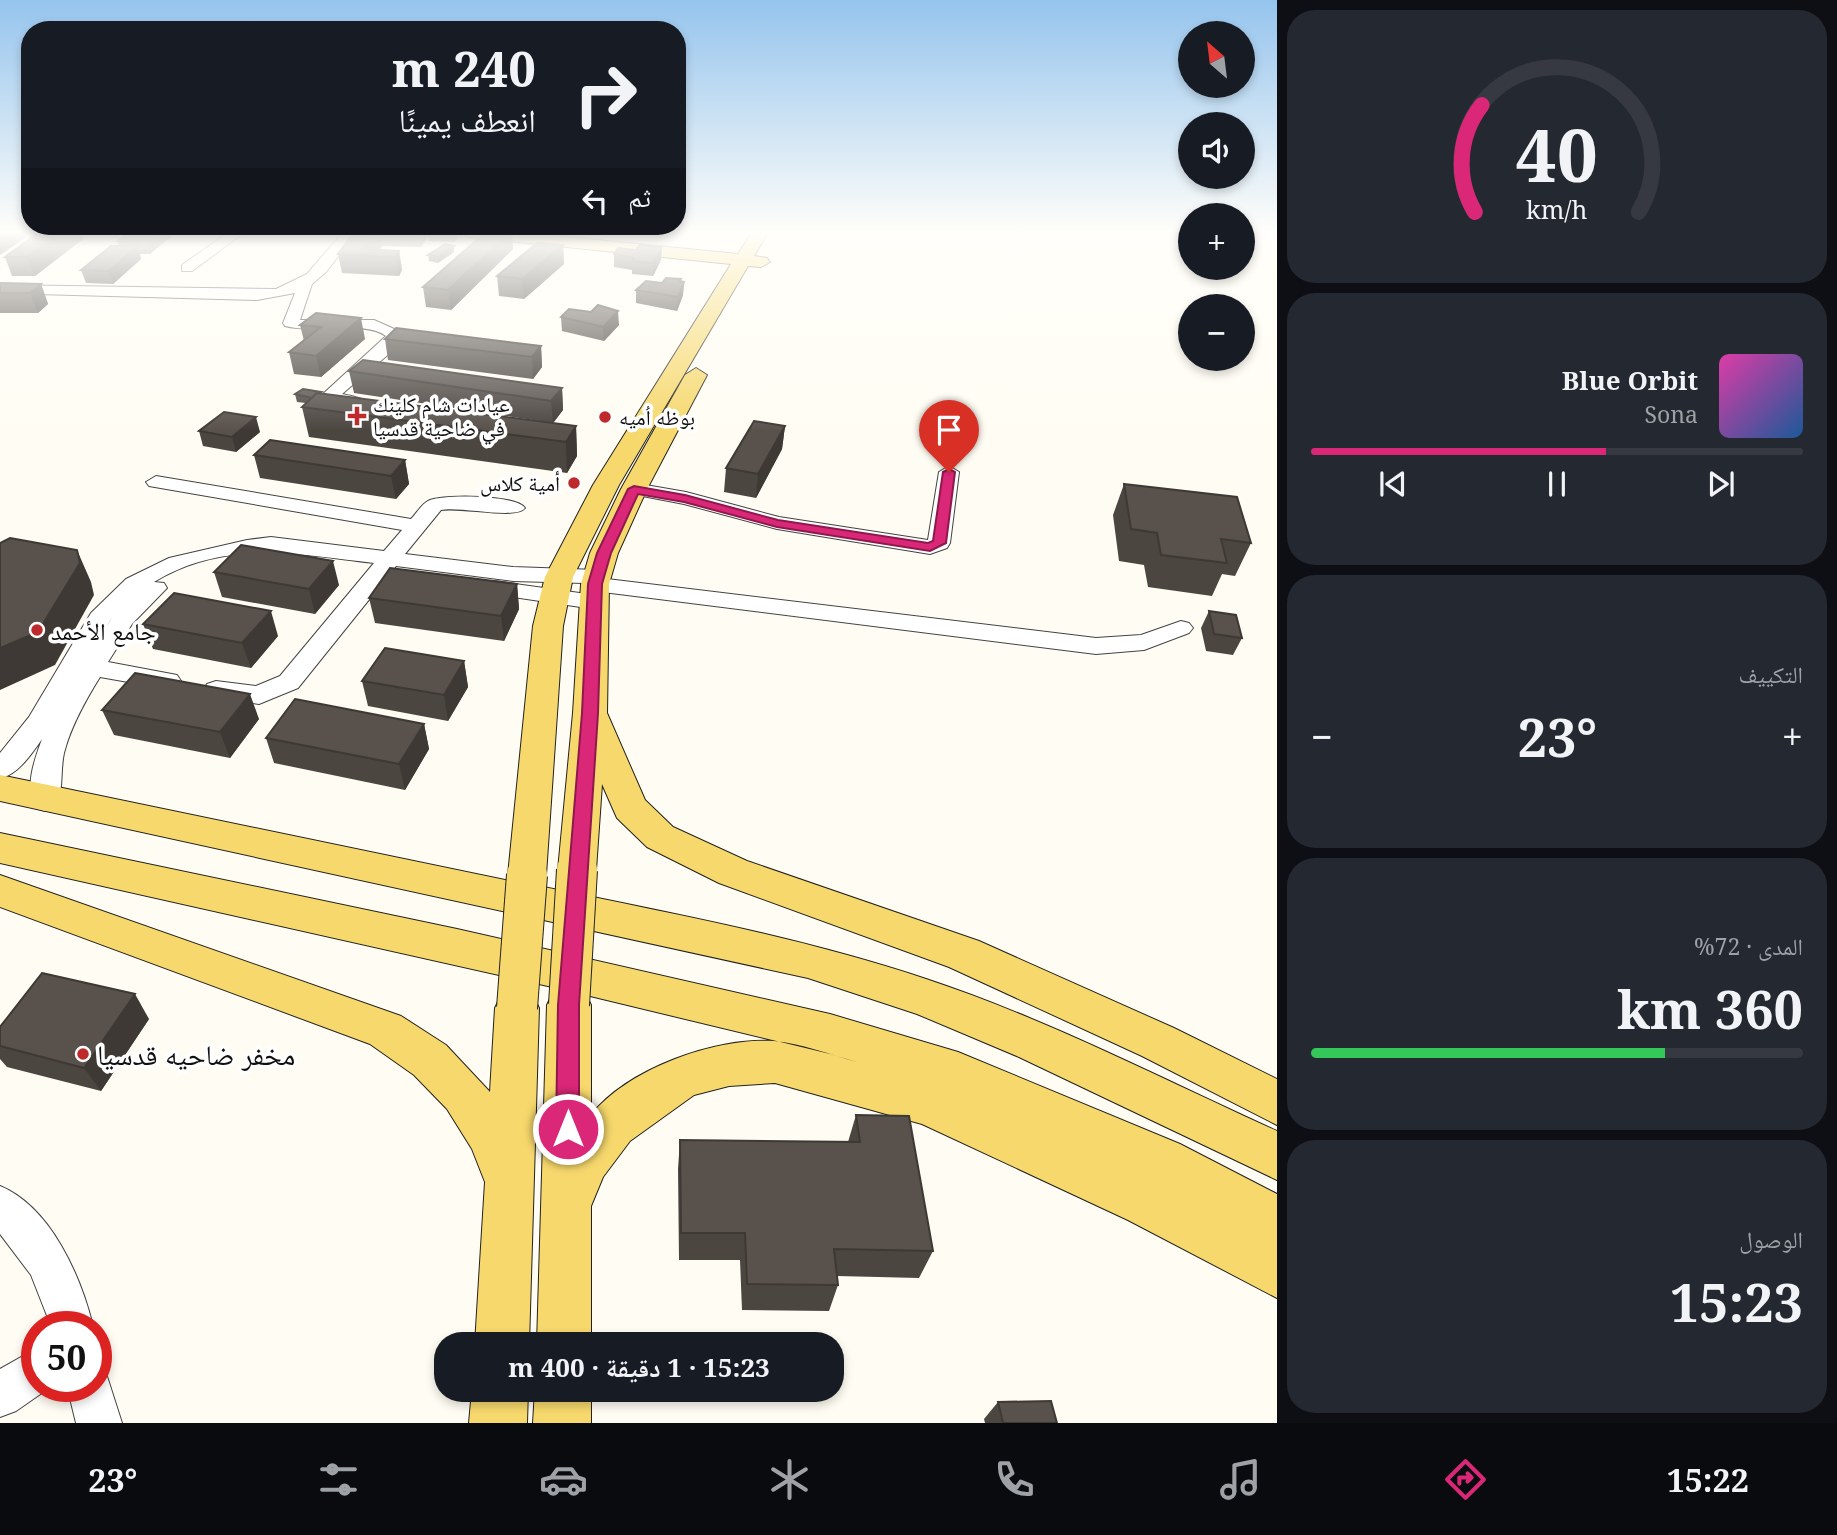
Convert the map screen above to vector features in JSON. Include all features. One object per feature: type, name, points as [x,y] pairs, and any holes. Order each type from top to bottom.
[{"type":"main road","points":[[503,1332],[517,1008],[527,875],[556,587],[606,485],[688,368],[729,298]]},
{"type":"main road","points":[[564,1332],[569,1005],[590,713],[595,588],[604,553],[688,368]]},
{"type":"main road","points":[[590,713],[630,808],[660,838],[733,872],[964,954],[1158,1042],[1277,1103]]},
{"type":"main road","points":[[0,788],[45,800],[807,960],[927,998],[1023,1038],[1277,1156]]},
{"type":"main road","points":[[0,848],[457,946],[830,1034],[943,1067],[1163,1161],[1277,1221]]},
{"type":"main road","points":[[0,891],[361,1021],[407,1043],[448,1074],[474,1104],[494,1140],[509,1182]]},
{"type":"main road","points":[[567,1203],[586,1160],[613,1125],[647,1098],[684,1076],[729,1065],[775,1062],[929,1102],[1146,1202],[1277,1272]]},
{"type":"main road","points":[[498,1423],[499,1402]]},
{"type":"main road","points":[[562,1423],[563,1402]]},
{"type":"street","points":[[300,298],[291,323],[299,326],[377,326],[395,334],[391,344],[333,393],[336,398],[363,406],[374,418]]},
{"type":"street","points":[[634,489],[685,498],[777,523],[930,547],[939,543],[949,472]]},
{"type":"street","points":[[156,482],[415,526]]},
{"type":"street","points":[[94,668],[248,696],[270,692],[295,675],[429,508],[448,501],[515,508]]},
{"type":"street","points":[[0,769],[31,736],[98,619],[113,601],[163,568],[198,555],[235,547],[271,544],[384,564],[556,587],[595,588],[1096,646],[1144,642],[1181,628]]},
{"type":"street","points":[[45,800],[44,776],[49,752],[94,668],[135,605],[177,576],[205,565],[266,556],[384,564]]},
{"type":"street","points":[[0,1206],[29,1233],[59,1282],[68,1311]]},
{"type":"street","points":[[0,1395],[21,1381]]},
{"type":"street","points":[[93,1402],[99,1423]]},
{"type":"building","points":[[598,305],[618,311],[603,327],[561,317],[569,309],[591,312]]},
{"type":"building","points":[[316,313],[361,318],[316,356],[289,352],[321,327],[300,325]]},
{"type":"building","points":[[396,328],[541,346],[532,357],[385,339]]},
{"type":"building","points":[[363,360],[562,388],[551,401],[349,371]]},
{"type":"building","points":[[303,389],[321,392],[312,398],[295,394]]},
{"type":"building","points":[[317,393],[576,426],[566,442],[302,407]]},
{"type":"building","points":[[224,412],[256,417],[232,437],[199,431]]},
{"type":"building","points":[[754,421],[785,426],[758,474],[726,468]]},
{"type":"building","points":[[270,440],[405,460],[391,476],[254,455]]},
{"type":"building","points":[[1124,484],[1237,497],[1251,543],[1221,539],[1227,563],[1161,555],[1157,533],[1131,529]]},
{"type":"building","points":[[10,538],[77,550],[80,563],[38,632],[0,648],[0,543]]},
{"type":"building","points":[[241,545],[333,561],[309,589],[214,572]]},
{"type":"building","points":[[390,568],[517,584],[501,616],[369,598]]},
{"type":"building","points":[[174,593],[271,611],[242,643],[143,624]]},
{"type":"building","points":[[1209,611],[1236,615],[1242,638],[1214,634]]},
{"type":"building","points":[[385,648],[464,661],[444,695],[362,681]]},
{"type":"building","points":[[135,673],[250,694],[220,732],[102,710]]},
{"type":"building","points":[[295,699],[424,724],[399,764],[266,738]]},
{"type":"building","points":[[42,973],[135,994],[84,1068],[0,1046],[0,1027]]},
{"type":"building","points":[[856,1115],[909,1116],[933,1251],[834,1249],[838,1285],[747,1284],[745,1233],[681,1233],[680,1140],[860,1142]]},
{"type":"building","points":[[1051,1401],[1057,1423],[1003,1423],[998,1402]]},
{"type":"place","name":"عيادات شام كلينك في ضاحية قدسيا","points":[[357,416]]},
{"type":"place","name":"بوظه اُميه","points":[[605,417]]},
{"type":"place","name":"أمية كلاس","points":[[574,483]]},
{"type":"place","name":"جامع الأحمد","points":[[37,630]]},
{"type":"place","name":"مخفر ضاحيه قدسيا","points":[[83,1054]]},
{"type":"route","points":[[568,1129],[569,1005],[590,713],[595,584],[604,553],[634,489],[685,498],[777,523],[934,547],[939,543],[949,472]]}]
